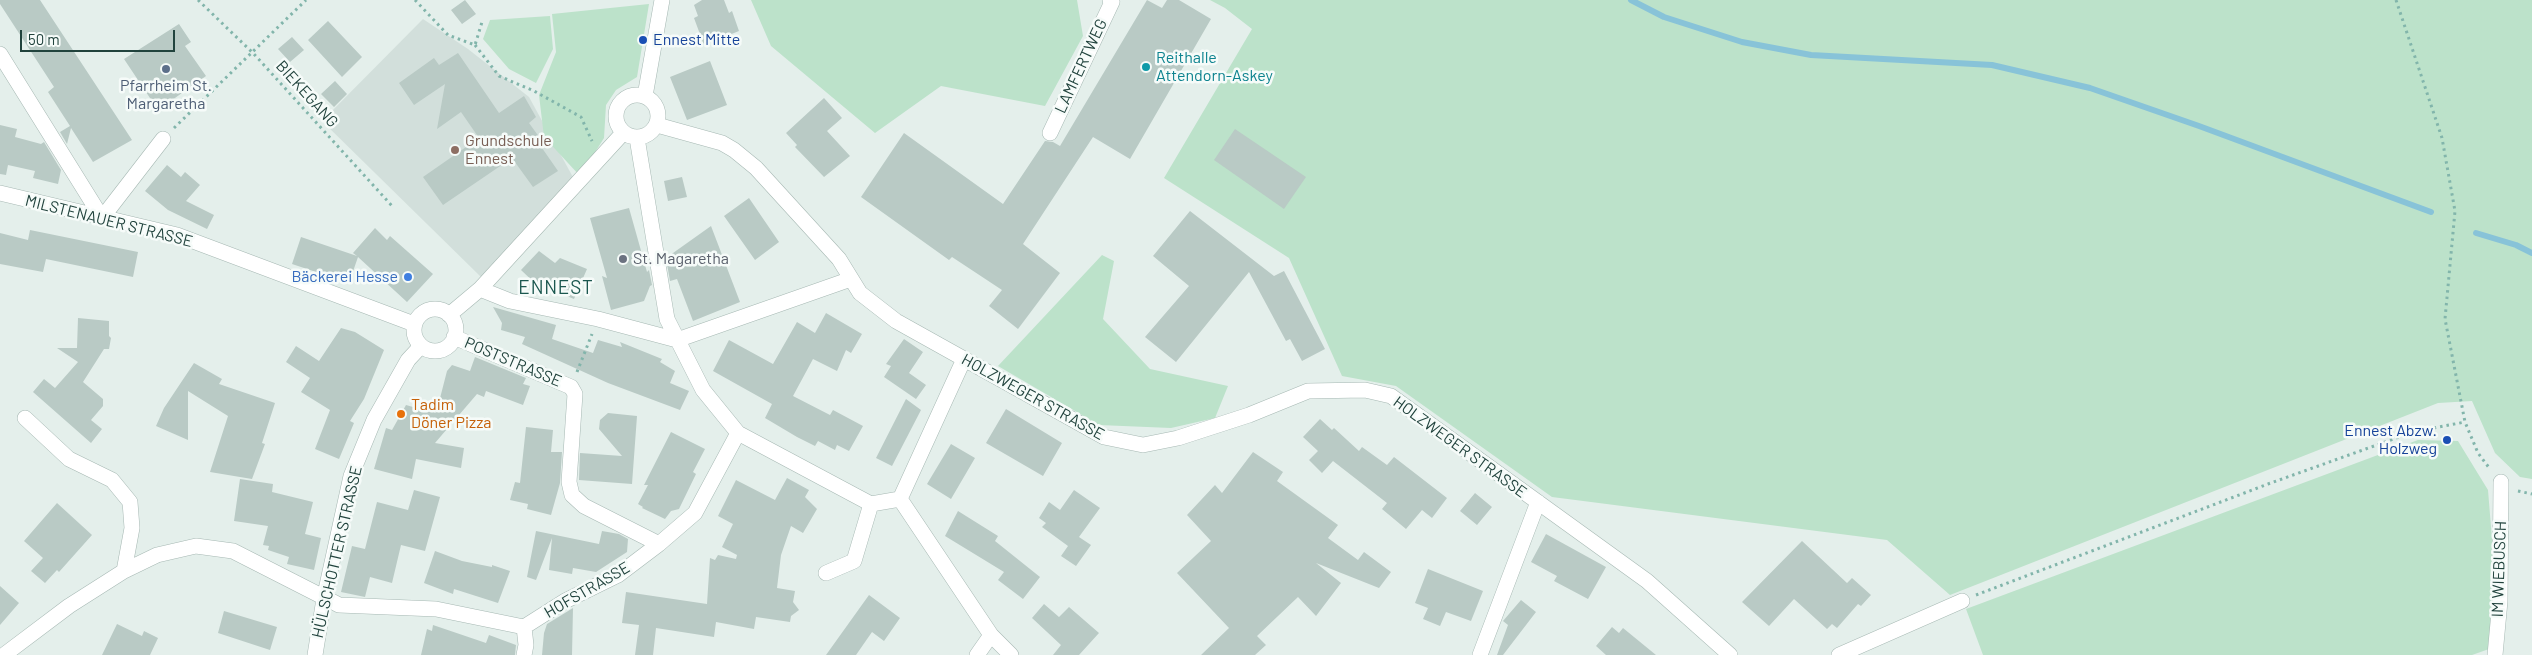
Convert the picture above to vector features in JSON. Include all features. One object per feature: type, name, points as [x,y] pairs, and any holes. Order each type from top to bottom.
[{"type":"street","points":[[645,96],[662,0]]},
{"type":"street","name":"LAMFERTWEG","points":[[1050,133],[1112,2],[1110,0]]},
{"type":"street","points":[[0,54],[102,218],[163,139]]},
{"type":"street","points":[[449,314],[480,288],[600,158],[630,135],[649,134],[656,125],[658,114],[654,103],[645,96],[630,96],[618,105],[615,120],[630,135],[667,319],[703,390],[738,433],[871,504],[900,499]]},
{"type":"street","name":"HOLZWEGER STRASSE","points":[[656,125],[722,143],[734,150],[756,168],[839,259],[860,294],[896,321],[1104,437],[1143,445],[1178,438],[1249,415],[1308,391],[1365,390],[1391,396],[1647,581],[1730,655]]},
{"type":"street","name":"MILSTENAUER STRASSE","points":[[0,193],[177,235],[414,324]]},
{"type":"street","points":[[480,288],[510,301],[598,319],[678,340],[851,280]]},
{"type":"street","points":[[433,309],[449,314],[456,329],[454,337],[446,348],[434,351],[421,346],[413,332],[414,324],[425,311],[433,309]]},
{"type":"street","name":"POSTSTRASSE","points":[[454,337],[571,387],[575,394],[569,482],[572,495],[584,506],[659,544]]},
{"type":"street","name":"HÜLSCHOTTER STRASSE","points":[[315,655],[324,599],[351,476],[374,420],[408,360],[421,346]]},
{"type":"street","points":[[900,499],[964,359]]},
{"type":"street","points":[[25,418],[68,459],[112,480],[130,502],[132,528],[124,571]]},
{"type":"street","name":"HOFSTRASSE","points":[[524,627],[565,601],[618,575],[659,544],[695,513],[738,433]]},
{"type":"street","name":"IM WIEBUSCH","points":[[2495,655],[2500,601],[2501,482]]},
{"type":"street","points":[[900,499],[991,635],[1011,655]]},
{"type":"street","points":[[1480,655],[1538,502]]},
{"type":"street","points":[[826,573],[854,561],[871,504]]},
{"type":"street","points":[[4,655],[69,606],[124,571],[157,555],[196,546],[233,551],[339,605],[436,609],[524,627],[526,645],[524,655]]},
{"type":"street","points":[[1839,655],[1962,601]]},
{"type":"street","points":[[977,655],[991,635]]},
{"type":"path","name":"BIEKEGANG","points":[[198,0],[253,54],[393,207]]},
{"type":"path","points":[[163,139],[253,54],[306,0]]},
{"type":"path","points":[[415,0],[448,36],[475,45],[499,76],[534,91],[581,118],[600,158]]},
{"type":"path","points":[[2396,0],[2442,138],[2455,210],[2445,319],[2465,422],[2478,454],[2501,482]]},
{"type":"path","points":[[475,45],[482,22]]},
{"type":"path","points":[[571,387],[598,319]]},
{"type":"path","points":[[1962,601],[2268,484],[2413,432],[2465,422]]},
{"type":"shaded area","name":"Grundschule Ennest","points":[[423,19],[468,49],[529,97],[574,179],[481,277],[322,121]]},
{"type":"green space","points":[[751,0],[1077,0],[1083,36],[1045,106],[941,86],[875,133],[771,46]]},
{"type":"green space","points":[[1210,0],[2532,0],[2532,479],[2520,477],[2495,453],[2472,401],[2438,403],[1950,595],[1887,540],[1552,497],[1396,386],[1342,376],[1289,258],[1164,178],[1252,29],[1225,8]]},
{"type":"green space","points":[[649,4],[637,77],[616,90],[606,105],[604,138],[580,176],[544,137],[539,95],[556,52],[552,14]]},
{"type":"green space","points":[[550,16],[553,49],[536,83],[509,69],[483,39],[490,20]]},
{"type":"green space","points":[[1102,255],[1114,261],[1103,319],[1150,369],[1228,386],[1215,418],[1171,428],[1099,425],[998,366]]},
{"type":"green space","points":[[2418,440],[2458,441],[2488,490],[2494,564],[2489,649],[2472,655],[1983,655],[1966,609]]},
{"type":"building","points":[[0,0],[40,0],[132,140],[93,162],[71,128],[67,144],[60,132],[70,126],[48,92],[54,87],[0,4]]},
{"type":"building","points":[[465,0],[476,14],[462,24],[451,10]]},
{"type":"building","points":[[702,0],[724,0],[729,13],[732,11],[739,31],[704,45],[694,18],[698,16],[694,5]]},
{"type":"building","points":[[1147,0],[1162,8],[1167,0],[1179,0],[1211,19],[1130,159],[1093,137],[1023,244],[1060,273],[1018,329],[989,306],[1002,290],[952,257],[949,260],[861,197],[904,133],[1003,204],[1045,141],[1053,142],[1060,146]]},
{"type":"building","points":[[328,21],[362,57],[342,77],[308,40]]},
{"type":"building","name":"Pfarrheim St. Margaretha","points":[[179,24],[191,42],[185,46],[206,76],[158,110],[124,59]]},
{"type":"building","points":[[292,37],[304,50],[290,62],[278,49]]},
{"type":"building","points":[[458,53],[499,113],[524,96],[536,117],[529,123],[545,145],[542,148],[558,171],[533,187],[512,158],[443,205],[423,177],[479,138],[461,112],[437,129],[445,84],[414,105],[399,83],[434,58],[439,65]]},
{"type":"building","points":[[710,61],[727,105],[687,120],[670,77]]},
{"type":"building","points":[[335,81],[347,94],[334,107],[321,94]]},
{"type":"building","points":[[824,98],[842,118],[827,131],[850,156],[824,177],[795,147],[797,145],[786,133]]},
{"type":"building","points":[[0,125],[17,129],[15,137],[41,144],[44,142],[61,170],[58,184],[33,178],[35,171],[8,165],[6,175],[0,174]]},
{"type":"building","points":[[1235,129],[1306,177],[1284,209],[1214,160]]},
{"type":"building","points":[[167,165],[181,177],[185,172],[200,185],[186,201],[214,215],[207,229],[168,210],[145,191]]},
{"type":"building","points":[[682,177],[687,197],[668,201],[664,181]]},
{"type":"building","points":[[749,198],[779,242],[755,260],[724,216]]},
{"type":"building","name":"St. Magaretha","points":[[629,208],[652,285],[644,301],[611,310],[602,276],[607,278],[590,218]]},
{"type":"building","points":[[1190,211],[1274,276],[1284,271],[1325,349],[1302,361],[1290,339],[1286,341],[1249,272],[1176,362],[1145,337],[1189,286],[1153,256]]},
{"type":"building","points":[[711,226],[740,302],[693,321],[677,279],[670,281],[666,258]]},
{"type":"building","points":[[375,228],[387,240],[390,236],[433,274],[407,302],[358,257],[349,283],[292,264],[301,237],[357,256],[353,253]]},
{"type":"building","points":[[30,230],[138,252],[133,277],[46,259],[43,272],[0,264],[0,233],[28,240]]},
{"type":"building","points":[[539,251],[555,263],[560,258],[587,269],[574,299],[543,286],[541,289],[521,270]]},
{"type":"building","points":[[493,307],[556,325],[552,339],[593,353],[598,340],[622,347],[620,342],[662,359],[660,362],[675,371],[670,383],[689,391],[680,410],[608,383],[522,344],[525,337],[501,330],[502,323]]},
{"type":"building","points":[[826,313],[862,334],[851,353],[846,350],[837,371],[813,359],[793,396],[830,415],[833,410],[863,426],[849,451],[837,445],[835,450],[818,441],[815,446],[797,437],[765,418],[772,404],[713,371],[729,340],[773,364],[797,322],[815,333]]},
{"type":"building","points":[[78,318],[109,321],[109,336],[111,338],[109,349],[104,349],[83,382],[103,399],[103,406],[91,420],[102,429],[91,443],[33,392],[44,379],[55,388],[78,362],[57,348],[77,348]]},
{"type":"building","points":[[341,328],[355,332],[384,350],[364,399],[350,421],[354,423],[339,459],[315,449],[330,410],[301,392],[310,378],[286,362],[296,346],[319,361]]},
{"type":"building","points":[[904,339],[923,352],[909,373],[926,385],[916,399],[884,377],[891,366],[886,364]]},
{"type":"building","points":[[475,357],[526,378],[523,384],[530,386],[523,405],[486,391],[484,397],[477,394],[435,443],[464,448],[461,468],[416,459],[412,479],[374,469],[386,428],[392,430],[406,405],[427,411],[429,403],[438,406],[447,371],[452,365],[470,371]]},
{"type":"building","points":[[194,363],[222,379],[219,384],[275,403],[262,443],[265,444],[252,479],[210,472],[228,416],[188,391],[188,440],[156,426],[164,408]]},
{"type":"building","points":[[906,399],[921,410],[892,466],[876,458]]},
{"type":"building","points":[[1006,409],[1062,443],[1043,476],[986,443]]},
{"type":"building","points":[[608,413],[637,416],[632,484],[579,480],[580,453],[622,456],[599,429],[600,420]]},
{"type":"building","points":[[1320,419],[1332,430],[1334,428],[1359,451],[1362,447],[1387,465],[1394,457],[1447,498],[1432,518],[1422,510],[1406,529],[1382,509],[1387,503],[1333,461],[1322,473],[1309,460],[1318,451],[1303,437]]},
{"type":"building","points":[[526,427],[553,430],[551,452],[562,452],[560,483],[551,515],[527,509],[528,504],[510,500],[515,482],[520,483]]},
{"type":"building","points":[[671,432],[705,449],[693,472],[696,474],[679,509],[671,511],[665,519],[642,508],[638,504],[648,485],[644,485]]},
{"type":"building","points":[[951,444],[975,458],[951,499],[927,484]]},
{"type":"building","points":[[1253,452],[1283,472],[1277,481],[1338,525],[1328,538],[1358,560],[1364,552],[1391,572],[1379,588],[1316,563],[1341,583],[1316,616],[1298,597],[1257,636],[1266,645],[1255,655],[1201,655],[1229,628],[1177,573],[1211,541],[1187,515],[1215,485],[1222,493]]},
{"type":"building","points":[[787,478],[809,490],[805,497],[817,509],[803,533],[791,526],[781,555],[777,588],[795,591],[793,602],[799,610],[791,616],[790,622],[756,617],[754,629],[716,622],[714,637],[656,628],[653,655],[635,655],[639,625],[622,623],[626,592],[707,604],[710,558],[715,560],[718,555],[736,559],[737,555],[722,547],[733,524],[718,516],[736,480],[775,500]]},
{"type":"building","points":[[240,479],[273,484],[272,492],[313,502],[305,534],[321,538],[314,570],[287,564],[289,557],[268,550],[269,546],[263,545],[268,526],[234,521]]},
{"type":"building","points":[[414,490],[440,497],[425,551],[401,545],[392,583],[370,577],[365,597],[341,592],[352,546],[365,549],[377,502],[408,510]]},
{"type":"building","points":[[1074,490],[1100,508],[1079,537],[1091,545],[1076,566],[1061,556],[1068,546],[1042,527],[1046,523],[1039,518],[1049,502],[1060,510]]},
{"type":"building","points":[[1475,493],[1492,507],[1477,525],[1460,511]]},
{"type":"building","points":[[57,503],[92,535],[59,572],[57,570],[45,583],[31,571],[43,558],[24,541]]},
{"type":"building","points":[[958,511],[998,536],[995,541],[1040,577],[1023,599],[998,580],[1004,572],[945,536]]},
{"type":"building","points":[[536,531],[599,544],[602,531],[619,534],[628,539],[627,552],[596,572],[573,568],[572,574],[549,570],[552,538],[536,580],[527,577]]},
{"type":"building","points":[[1546,534],[1606,567],[1588,599],[1554,581],[1557,576],[1531,562]]},
{"type":"building","points":[[1802,541],[1847,583],[1852,578],[1871,595],[1861,606],[1858,604],[1837,628],[1832,624],[1827,629],[1794,599],[1769,626],[1742,602]]},
{"type":"building","points":[[435,551],[462,561],[492,567],[492,565],[510,571],[498,603],[454,589],[453,594],[424,583]]},
{"type":"building","points":[[1428,569],[1483,591],[1471,621],[1446,612],[1440,626],[1423,619],[1428,608],[1415,603]]},
{"type":"building","points":[[0,586],[19,603],[0,625]]},
{"type":"building","points":[[869,595],[900,618],[884,641],[872,632],[856,655],[826,655]]},
{"type":"building","points":[[1521,600],[1536,612],[1503,655],[1497,655],[1508,625],[1503,621]]},
{"type":"building","points":[[1044,604],[1059,617],[1069,607],[1099,633],[1079,655],[1053,655],[1061,645],[1032,618]]},
{"type":"building","points":[[573,608],[572,655],[542,655],[544,633],[547,624]]},
{"type":"building","points":[[224,611],[277,627],[270,650],[218,633]]},
{"type":"building","points":[[117,624],[142,636],[144,631],[158,638],[150,655],[102,655]]},
{"type":"building","points":[[433,625],[486,643],[489,635],[516,645],[515,655],[421,655],[427,629],[432,631]]},
{"type":"building","points":[[1612,627],[1619,633],[1623,628],[1656,655],[1606,655],[1596,646]]},
{"type":"waterway","points":[[1631,0],[1664,17],[1742,42],[1811,55],[1992,65],[2090,88],[2199,126],[2431,212]]},
{"type":"waterway","points":[[2476,233],[2516,245],[2532,253]]},
{"type":"place","name":"Ennest Mitte","points":[[643,40]]},
{"type":"place","name":"Reithalle Attendorn-Askey","points":[[1146,67]]},
{"type":"place","name":"Pfarrheim St. Margaretha","points":[[166,69]]},
{"type":"place","name":"Grundschule Ennest","points":[[455,150]]},
{"type":"place","name":"St. Magaretha","points":[[623,259]]},
{"type":"place","name":"Bäckerei Hesse","points":[[408,277]]},
{"type":"place","name":"Tadim Döner Pizza","points":[[401,414]]},
{"type":"place","name":"Ennest Abzw. Holzweg","points":[[2447,440]]},
{"type":"district","name":"ENNEST","points":[[556,288]]}]
